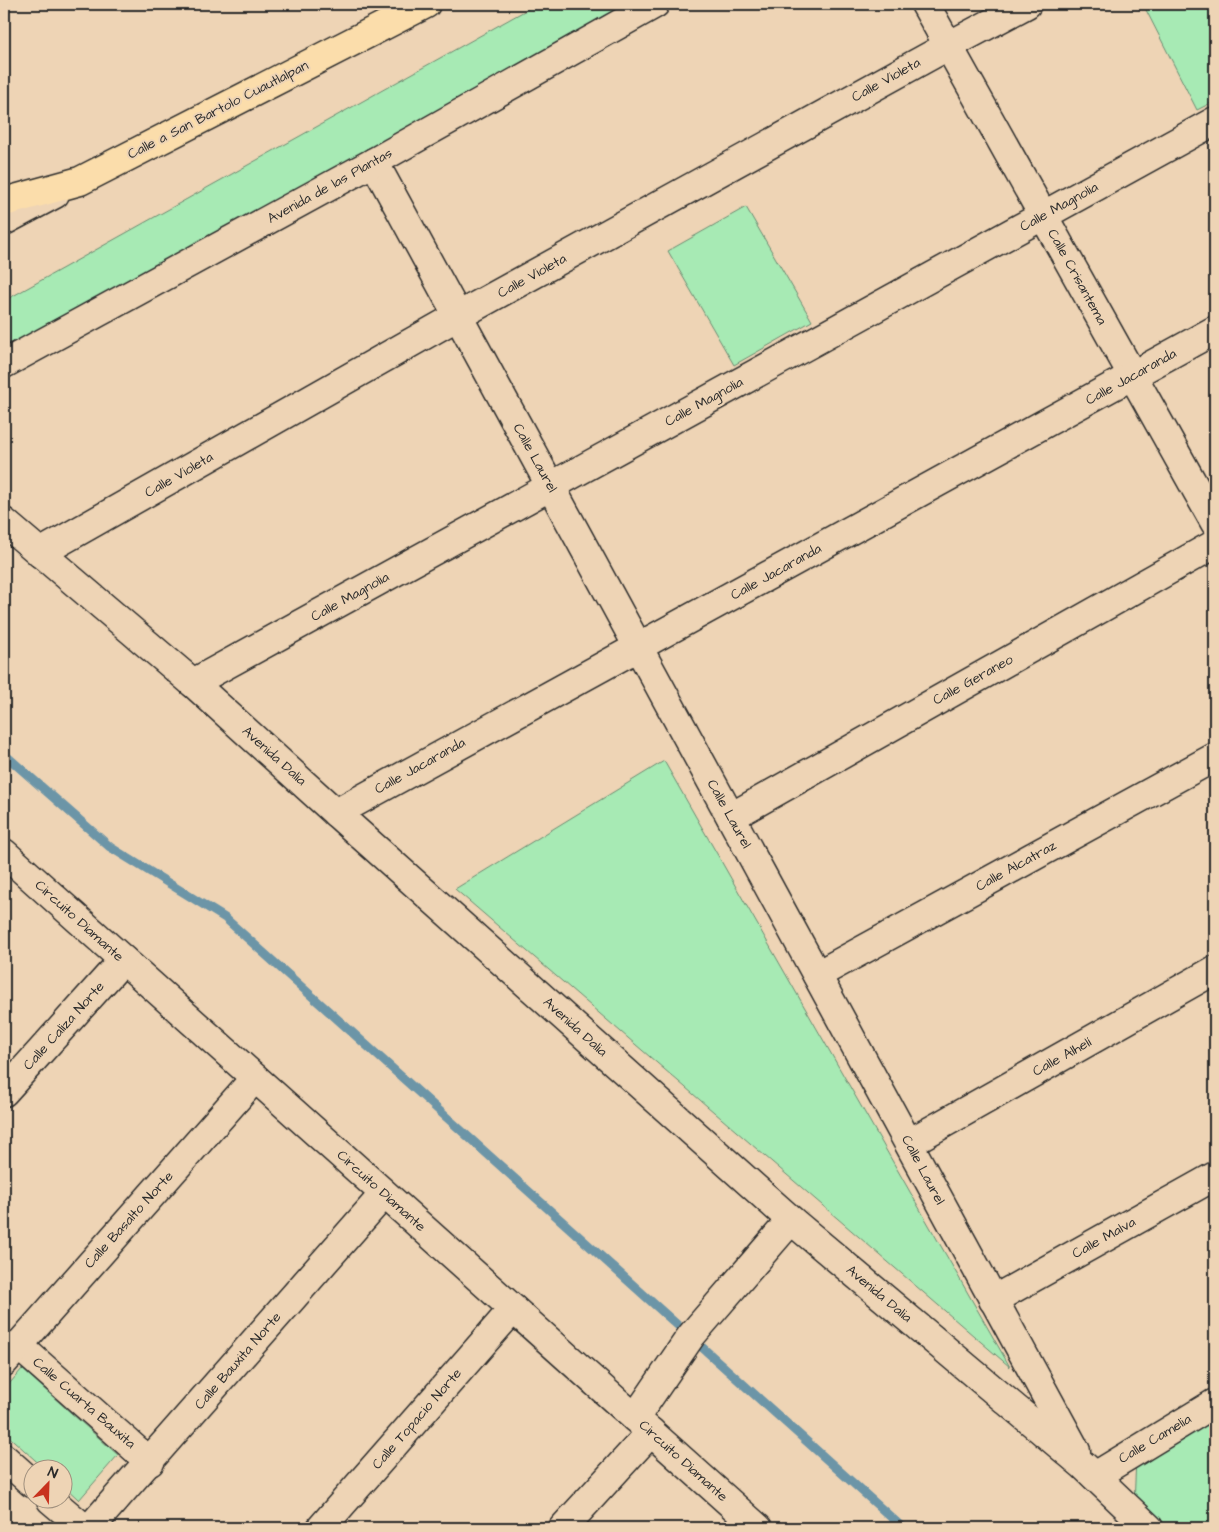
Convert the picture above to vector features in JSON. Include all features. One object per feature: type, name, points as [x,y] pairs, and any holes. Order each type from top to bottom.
[{"type":"main road","name":"Calle a San Bartolo Cuautlalpan","points":[[4,202],[80,180],[426,4]]},
{"type":"street","name":"Avenida de las Plantas","points":[[4,364],[374,162],[655,4]]},
{"type":"street","name":"Calle Crisantema","points":[[925,4],[1215,523]]},
{"type":"street","name":"Calle Violeta","points":[[40,553],[458,316],[1027,4]]},
{"type":"street","name":"Calle Magnolia","points":[[193,683],[1215,121]]},
{"type":"street","name":"Calle Laurel","points":[[374,162],[908,1143],[1089,1471]]},
{"type":"street","points":[[4,221],[80,180]]},
{"type":"street","name":"Calle Jacaranda","points":[[336,813],[1215,330]]},
{"type":"street","name":"Avenida Dalia","points":[[4,522],[193,683],[791,1220],[1089,1471],[1149,1528]]},
{"type":"street","name":"Calle Geraneo","points":[[731,817],[1215,544]]},
{"type":"street","name":"Calle Alcatraz","points":[[817,975],[1215,757]]},
{"type":"street","name":"Circuito Diamante","points":[[4,853],[758,1528]]},
{"type":"street","name":"Calle Caliza Norte","points":[[4,1092],[124,960]]},
{"type":"street","name":"Calle Alhelí","points":[[908,1143],[1215,970]]},
{"type":"street","name":"Calle Basalto Norte","points":[[11,1354],[255,1078]]},
{"type":"street","name":"Calle Malva","points":[[994,1300],[1215,1176]]},
{"type":"street","name":"Calle Bauxita Norte","points":[[90,1528],[384,1194]]},
{"type":"street","points":[[563,1528],[643,1425],[691,1336],[791,1220]]},
{"type":"street","name":"Calle Topacio Norte","points":[[321,1528],[513,1309]]},
{"type":"street","name":"Calle Cuarta Bauxita","points":[[11,1354],[150,1462]]},
{"type":"street","name":"Calle Camelia","points":[[1089,1471],[1215,1402]]},
{"type":"street","points":[[4,1458],[22,1474]]},
{"type":"street","points":[[63,1510],[84,1528]]},
{"type":"green space","points":[[537,4],[635,4],[4,357],[4,301]]},
{"type":"green space","points":[[1143,4],[1215,4],[1215,101],[1197,110]]},
{"type":"green space","points":[[746,207],[812,321],[734,365],[668,251]]},
{"type":"green space","points":[[664,761],[1010,1367],[455,889]]},
{"type":"green space","points":[[22,1369],[118,1455],[79,1500],[72,1493],[72,1460],[35,1460],[4,1432],[4,1390]]},
{"type":"green space","points":[[1215,1414],[1215,1528],[1156,1528],[1134,1507],[1136,1456]]},
{"type":"waterway","points":[[4,754],[110,847],[225,918],[903,1528]]}]
